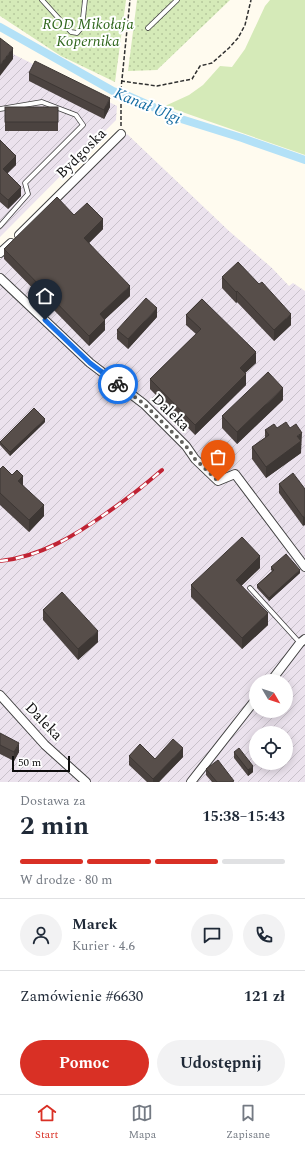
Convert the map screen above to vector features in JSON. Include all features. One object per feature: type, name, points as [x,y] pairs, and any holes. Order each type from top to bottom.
[{"type":"street","name":"Bydgoska","points":[[0,253],[121,134]]},
{"type":"street","name":"Daleka","points":[[0,278],[90,363],[144,404],[186,446],[195,459],[218,481],[234,474],[305,567]]},
{"type":"street","points":[[276,674],[303,641]]},
{"type":"street","name":"Daleka","points":[[0,695],[45,745],[86,782]]},
{"type":"street","points":[[191,782],[249,708]]},
{"type":"lane","points":[[42,0],[71,32],[77,33],[82,27],[85,0]]},
{"type":"lane","points":[[148,28],[178,0]]},
{"type":"lane","points":[[0,109],[42,102],[76,115],[83,125],[25,183],[28,194],[0,226]]},
{"type":"lane","points":[[250,588],[303,641]]},
{"type":"path","name":"Bydgoska","points":[[121,134],[121,81],[130,0]]},
{"type":"path","points":[[121,81],[157,86],[192,79],[200,66],[212,63],[238,38],[245,25],[251,0]]},
{"type":"shaded area","points":[[0,44],[15,55],[117,106],[116,120],[0,237]]},
{"type":"shaded area","points":[[127,134],[229,231],[272,268],[289,286],[293,283],[305,291],[305,782],[0,782],[0,259]]},
{"type":"green space","name":"ROD Mikołaja Kopernika","points":[[0,0],[126,0],[115,82],[61,56],[0,16]]},
{"type":"green space","points":[[137,0],[230,0],[157,70],[128,71]]},
{"type":"green space","points":[[270,0],[305,0],[305,155],[165,106],[189,95],[203,85],[220,66],[232,67],[245,49],[265,6]]},
{"type":"building","points":[[0,38],[13,48],[0,65]]},
{"type":"building","points":[[35,61],[110,98],[104,110],[29,73]]},
{"type":"building","points":[[5,107],[58,107],[58,122],[5,122]]},
{"type":"building","points":[[0,140],[16,156],[3,169],[21,187],[8,200],[0,193]]},
{"type":"building","points":[[57,197],[74,215],[87,203],[103,219],[84,238],[130,286],[100,314],[105,320],[89,336],[4,249]]},
{"type":"building","points":[[238,262],[259,284],[262,282],[291,314],[274,330],[222,277]]},
{"type":"building","points":[[146,298],[157,308],[128,339],[117,330]]},
{"type":"building","points":[[202,299],[256,352],[240,368],[246,374],[195,425],[150,379],[201,329],[186,315]]},
{"type":"building","points":[[268,372],[283,388],[237,432],[222,416]]},
{"type":"building","points":[[34,408],[45,419],[10,452],[0,442]]},
{"type":"building","points":[[286,422],[290,428],[296,424],[302,433],[297,436],[301,441],[266,467],[252,447],[269,435],[265,430],[274,424],[277,428]]},
{"type":"building","points":[[3,466],[12,475],[17,470],[23,476],[18,481],[44,505],[29,520],[0,493],[0,469]]},
{"type":"building","points":[[293,473],[305,489],[305,516],[303,517],[279,484]]},
{"type":"building","points":[[242,537],[260,556],[236,580],[268,613],[242,638],[191,585]]},
{"type":"building","points":[[286,554],[300,570],[269,598],[257,585],[274,570],[271,567]]},
{"type":"building","points":[[62,592],[98,631],[78,649],[43,610]]},
{"type":"building","points":[[0,733],[19,743],[14,752],[0,745]]},
{"type":"building","points":[[173,739],[183,748],[153,779],[129,756],[140,744],[155,759]]},
{"type":"building","points":[[239,748],[249,761],[249,769],[248,770],[234,752]]},
{"type":"building","points":[[218,760],[234,781],[217,782],[206,769]]},
{"type":"waterway","name":"Kanał Ulgi","points":[[0,27],[113,91],[126,95],[178,118],[305,160]]},
{"type":"railway","points":[[0,561],[29,555],[70,537],[96,521],[162,470]]},
{"type":"way so far","points":[[118,384],[144,404],[186,446],[195,459],[218,481]]},
{"type":"route","points":[[45,320],[90,363],[118,384]]}]
